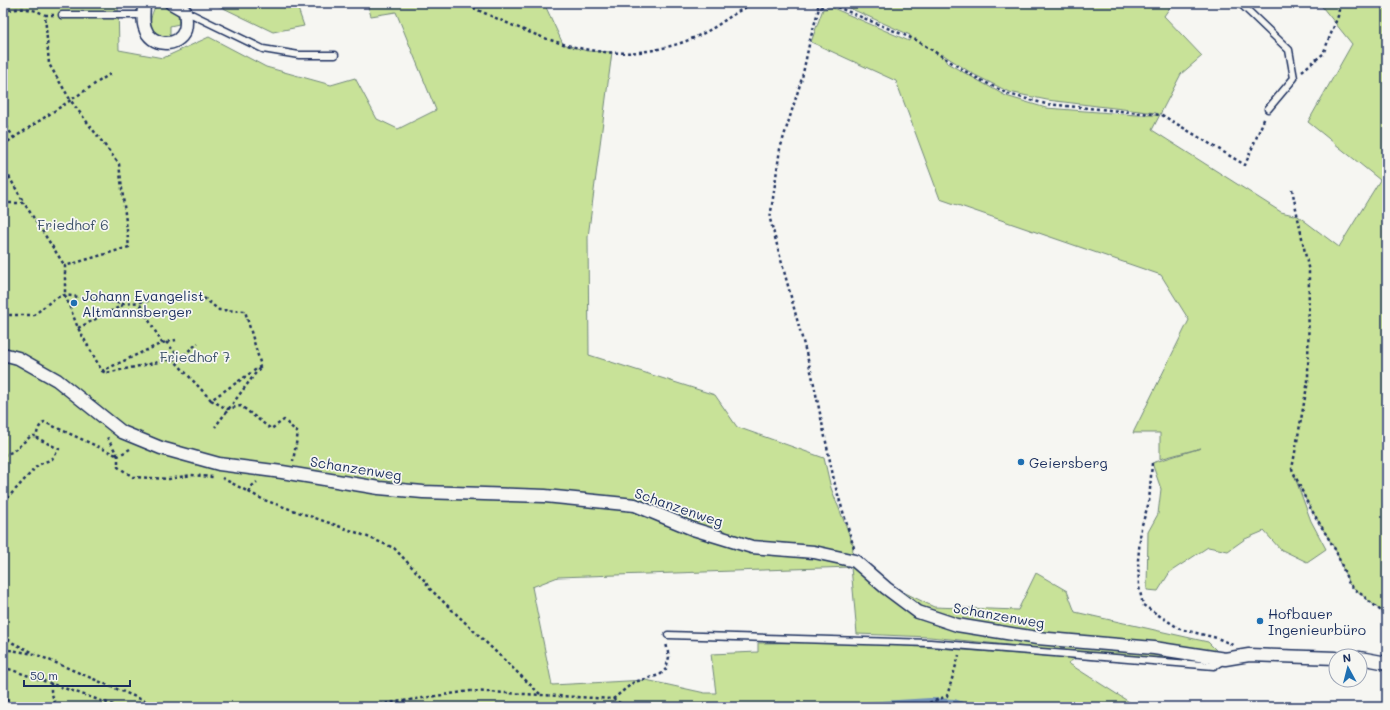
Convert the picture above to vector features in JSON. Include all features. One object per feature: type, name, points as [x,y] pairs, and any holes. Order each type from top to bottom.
[{"type":"street","points":[[144,3],[144,28],[150,37],[156,42],[164,44],[179,38],[184,31],[186,23],[185,11],[171,3]]},
{"type":"street","name":"Schanzenweg","points":[[3,354],[18,358],[57,380],[122,432],[161,448],[219,464],[290,473],[379,488],[423,492],[545,496],[635,505],[693,529],[752,547],[814,552],[855,561],[886,588],[918,612],[957,625],[1037,638],[1154,648],[1225,659],[1249,654],[1328,658]]},
{"type":"street","points":[[1368,659],[1387,663]]},
{"type":"lane","points":[[1240,3],[1289,50],[1294,78],[1268,109]]},
{"type":"lane","points":[[185,11],[263,49],[299,54],[335,55]]},
{"type":"lane","points":[[62,15],[144,16]]},
{"type":"lane","points":[[668,636],[930,642],[961,646],[1214,666],[1225,659]]},
{"type":"path","points":[[462,3],[547,40],[587,51],[633,53],[674,45],[712,29],[744,7],[757,3]]},
{"type":"path","points":[[812,3],[819,8]]},
{"type":"path","points":[[816,3],[819,8],[802,78],[780,149],[770,218],[812,375],[834,485],[853,544],[863,568]]},
{"type":"path","points":[[1294,78],[1323,54],[1338,16],[1340,3]]},
{"type":"path","points":[[819,8],[830,4],[916,40],[973,76],[1008,94],[1046,104],[1162,115],[1245,165],[1268,109]]},
{"type":"path","points":[[3,11],[18,8],[36,9],[45,15],[62,15]]},
{"type":"path","points":[[45,15],[48,64],[71,101],[119,164],[129,247],[65,266]]},
{"type":"path","points":[[3,145],[110,74]]},
{"type":"path","points":[[3,121],[14,138]]},
{"type":"path","points":[[3,166],[24,203],[65,266],[65,295],[78,328],[102,371],[106,373],[180,358],[198,344]]},
{"type":"path","points":[[1292,189],[1309,272],[1308,381],[1292,469],[1308,504],[1336,551],[1349,584],[1387,616]]},
{"type":"path","points":[[3,203],[24,203]]},
{"type":"path","points":[[3,315],[34,315],[55,298],[65,295],[125,304],[199,294],[219,310],[245,311],[261,366]]},
{"type":"path","points":[[139,303],[162,342]]},
{"type":"path","points":[[78,328],[125,304]]},
{"type":"path","points":[[102,371],[162,342],[176,340]]},
{"type":"path","points":[[166,342],[180,358]]},
{"type":"path","points":[[173,359],[211,400],[227,409],[241,406],[271,429],[284,420],[298,433],[290,473]]},
{"type":"path","points":[[211,400],[261,366]]},
{"type":"path","points":[[216,427],[227,409],[261,366]]},
{"type":"path","points":[[36,436],[38,430],[44,422],[118,456]]},
{"type":"path","points":[[103,431],[118,456],[118,467],[133,477],[169,479],[191,475],[220,477],[264,500],[358,532],[394,548],[426,582],[428,587],[541,695]]},
{"type":"path","points":[[3,455],[12,452],[31,436],[36,436],[37,438],[59,449],[52,459],[38,465],[3,504]]},
{"type":"path","points":[[118,456],[144,441]]},
{"type":"path","points":[[1152,463],[1149,502],[1141,528],[1138,560],[1139,587],[1143,605],[1180,629],[1217,638],[1249,654]]},
{"type":"path","points":[[3,636],[35,654],[158,707]]},
{"type":"path","points":[[613,699],[634,682],[660,675],[666,670],[669,657],[666,646],[668,636]]},
{"type":"path","points":[[918,707],[947,696],[961,646]]},
{"type":"path","points":[[3,649],[35,654]]},
{"type":"path","points":[[3,667],[119,707]]},
{"type":"path","points":[[51,683],[51,691],[56,707]]},
{"type":"path","points":[[362,707],[470,691],[613,699],[627,707]]},
{"type":"path","points":[[3,694],[12,707]]},
{"type":"green space","points":[[3,3],[118,3],[119,50],[163,58],[209,37],[266,67],[331,85],[355,78],[377,119],[398,129],[436,110],[396,12],[371,16],[367,3],[544,3],[563,44],[587,51],[612,52],[588,237],[589,355],[715,395],[737,427],[824,458],[831,488],[853,544],[852,567],[934,607],[1018,610],[1036,573],[1067,591],[1075,612],[1208,642],[1225,659],[1214,666],[930,637],[857,634],[851,567],[558,577],[532,587],[552,685],[646,680],[705,693],[716,693],[711,654],[758,652],[758,643],[851,642],[1076,658],[1068,663],[1137,707],[3,707]]},
{"type":"green space","points":[[213,3],[296,3],[304,26],[273,32]]},
{"type":"green space","points":[[838,3],[1173,3],[1164,16],[1202,56],[1181,74],[1152,130],[1281,212],[1298,216],[1339,247],[1380,180],[1308,122],[1352,44],[1319,3],[1387,3],[1387,616],[1349,584],[1336,551],[1308,504],[1294,475],[1311,521],[1326,549],[1307,562],[1280,549],[1264,531],[1245,539],[1228,551],[1208,547],[1170,572],[1158,591],[1147,590],[1148,532],[1158,514],[1161,489],[1152,463],[1201,448],[1160,459],[1160,433],[1133,433],[1189,320],[1161,275],[940,199],[896,81],[811,42],[823,9],[833,8],[909,41],[910,35]],"holes":[[[942,54],[973,74],[1009,92],[1047,100],[1156,113],[1159,115],[1137,115],[1046,108],[1006,96],[947,63]]]},
{"type":"green space","points":[[163,6],[170,8],[178,15],[179,24],[170,26],[170,36],[161,38],[151,30],[151,21],[155,7]]},
{"type":"waterway","points":[[852,707],[866,704],[930,700],[954,701],[971,707]]},
{"type":"place","name":"Johann Evangelist Altmannsberger","points":[[74,303]]},
{"type":"place","name":"Geiersberg","points":[[1021,462]]},
{"type":"place","name":"Hofbauer Ingenieurbüro","points":[[1260,621]]},
{"type":"park label","name":"Friedhof 6","points":[[73,224]]},
{"type":"park label","name":"Friedhof 7","points":[[195,356]]}]
